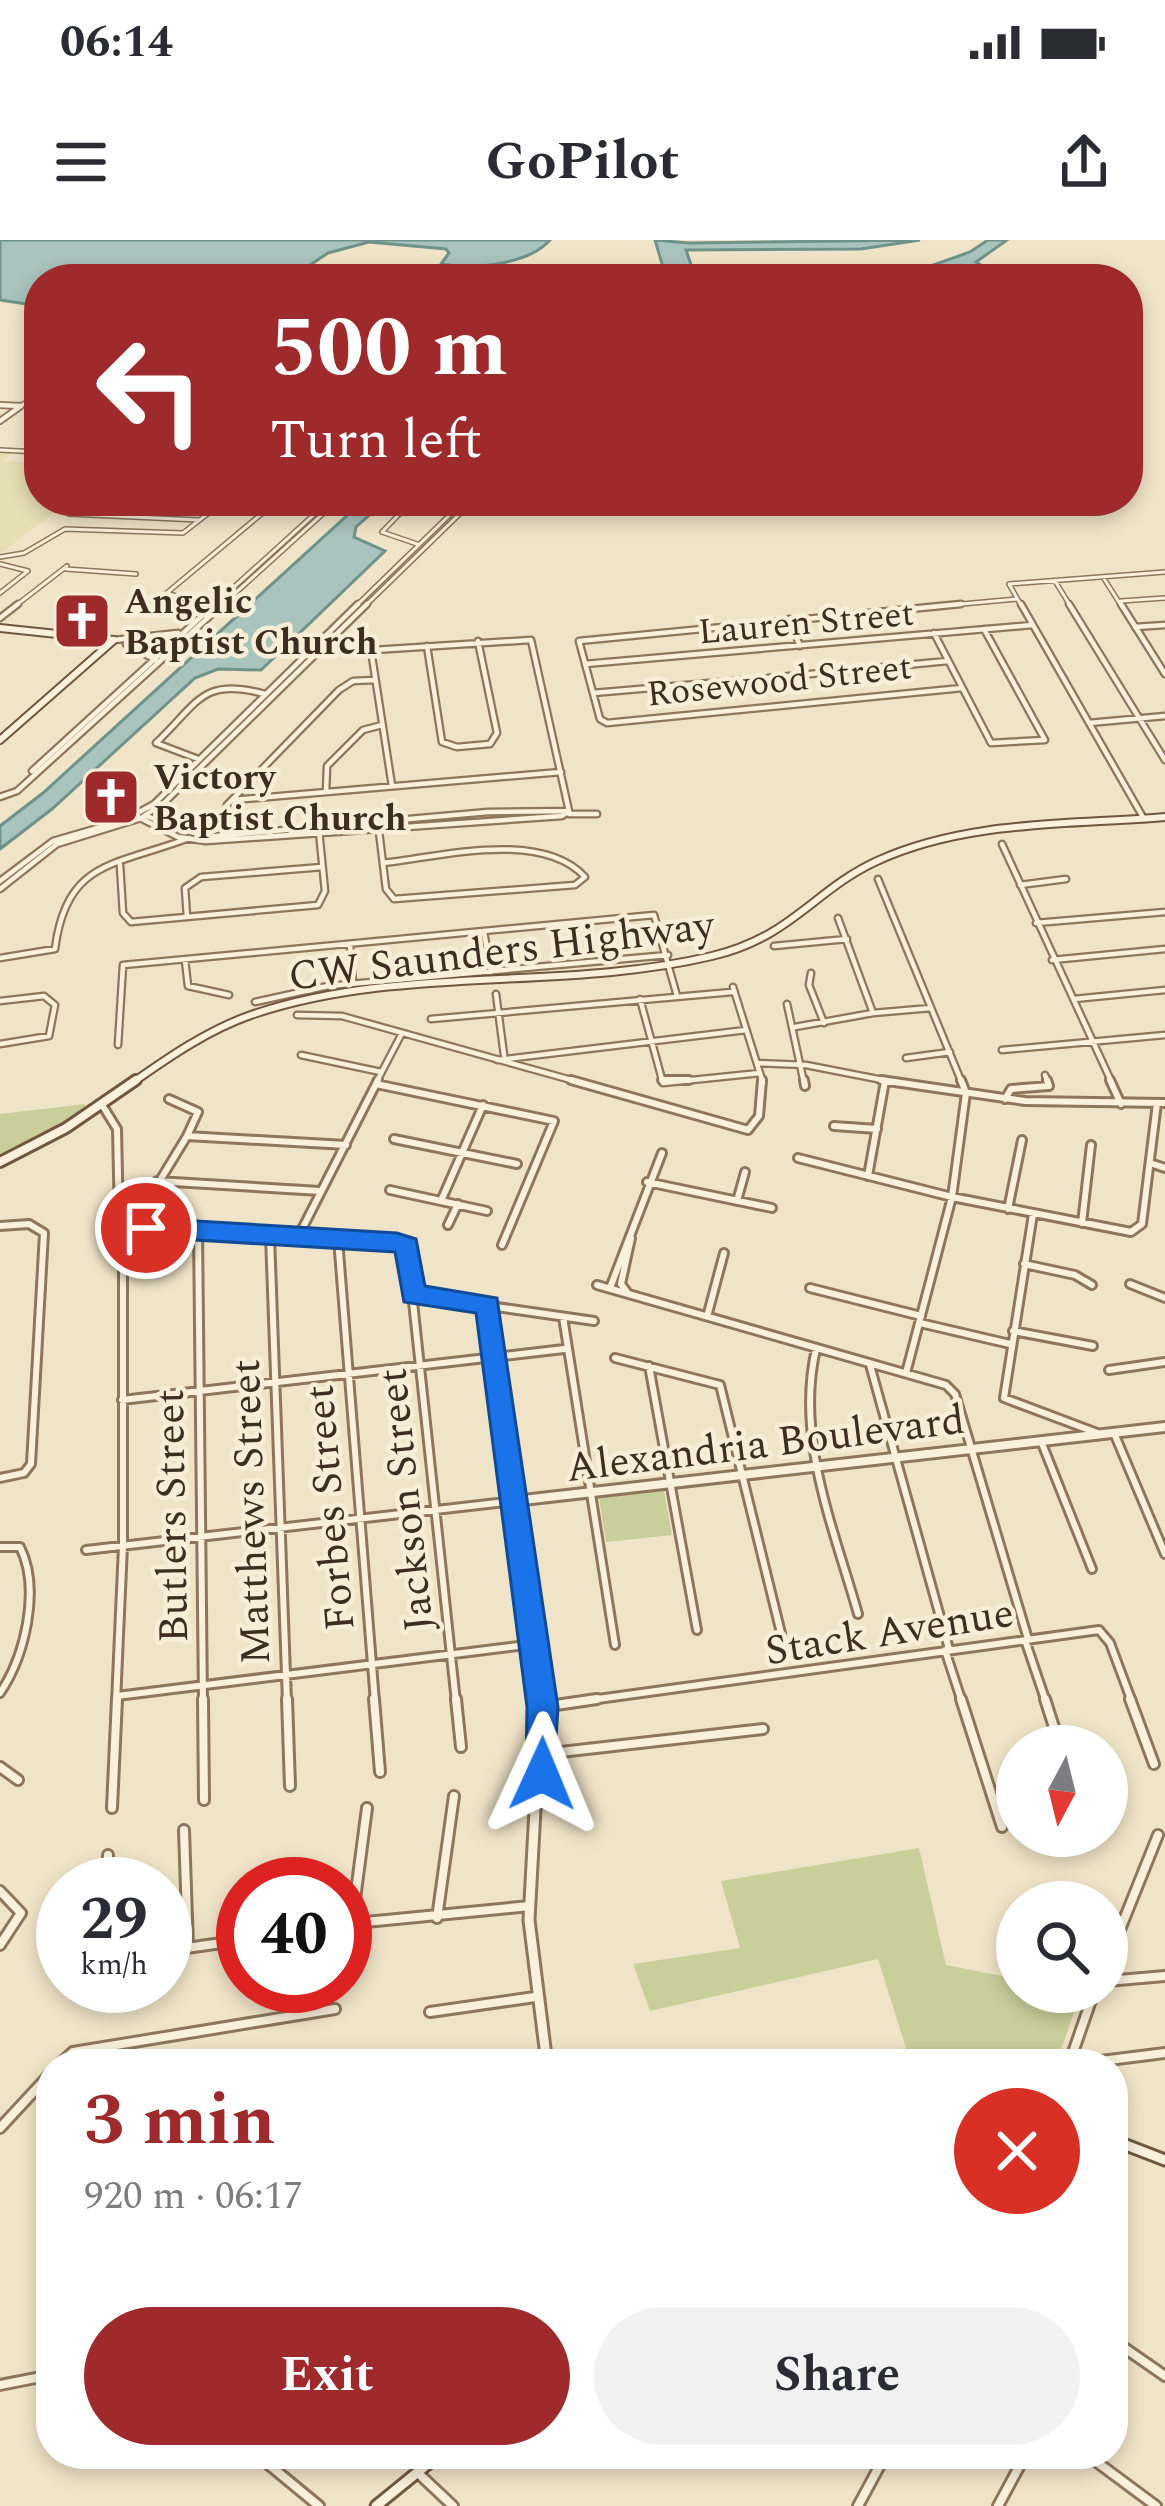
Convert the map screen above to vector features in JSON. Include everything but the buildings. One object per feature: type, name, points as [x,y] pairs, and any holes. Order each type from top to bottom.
[{"type":"main road","points":[[0,405],[21,406]]},
{"type":"main road","points":[[0,421],[21,406]]},
{"type":"main road","points":[[0,628],[112,642]]},
{"type":"main road","points":[[0,740],[112,642]]},
{"type":"main road","name":"CW Saunders Highway","points":[[0,1162],[50,1141],[104,1108],[177,1052],[226,1026],[287,1005],[364,987],[733,950],[771,934],[874,862],[920,845],[969,835],[1165,817]]},
{"type":"main road","name":"Alexandria Boulevard","points":[[514,1501],[1165,1427]]},
{"type":"main road","points":[[514,1501],[542,1707],[543,1754],[530,1906],[535,1997],[544,2049]]},
{"type":"main road","points":[[1128,2144],[1164,2155]]},
{"type":"main road","points":[[376,2506],[424,2469]]},
{"type":"street","points":[[114,516],[203,520]]},
{"type":"street","points":[[0,560],[22,554],[63,530],[179,534],[207,516]]},
{"type":"street","points":[[143,612],[260,516]]},
{"type":"street","points":[[0,797],[24,784],[317,516]]},
{"type":"street","points":[[397,516],[382,532],[422,546]]},
{"type":"street","points":[[0,885],[28,859],[77,836],[139,816],[450,516]]},
{"type":"street","points":[[422,546],[456,516]]},
{"type":"street","points":[[0,560],[28,571],[0,593]]},
{"type":"street","points":[[0,618],[64,568],[136,574]]},
{"type":"street","points":[[1144,819],[1009,584],[1165,572]]},
{"type":"street","points":[[1103,577],[1165,674]]},
{"type":"street","points":[[1055,581],[1165,760]]},
{"type":"street","points":[[169,594],[215,607]]},
{"type":"street","points":[[1119,601],[1165,598]]},
{"type":"street","points":[[744,680],[593,693],[579,641],[1017,599]]},
{"type":"street","points":[[789,619],[800,646]]},
{"type":"street","name":"Lauren Street","points":[[585,664],[1032,625]]},
{"type":"street","points":[[1135,627],[1165,625]]},
{"type":"street","points":[[934,633],[991,743],[1045,740],[984,629]]},
{"type":"street","points":[[112,642],[185,634]]},
{"type":"street","points":[[139,816],[319,647],[371,650],[518,638],[533,643],[569,813]]},
{"type":"street","points":[[427,645],[442,742],[458,747],[496,740],[478,641]]},
{"type":"street","points":[[133,642],[156,660]]},
{"type":"street","points":[[371,650],[392,786]]},
{"type":"street","points":[[1153,655],[1165,654]]},
{"type":"street","points":[[768,677],[948,661]]},
{"type":"street","points":[[221,838],[223,813],[232,800],[345,685],[375,680]]},
{"type":"street","points":[[198,759],[156,743],[214,687],[230,684],[265,694]]},
{"type":"street","name":"Rosewood Street","points":[[593,693],[602,721],[962,688]]},
{"type":"street","points":[[1089,723],[1165,716]]},
{"type":"street","points":[[326,792],[327,766],[363,730],[382,725]]},
{"type":"street","points":[[232,800],[561,772]]},
{"type":"street","points":[[139,816],[189,837],[221,838],[597,814]]},
{"type":"street","points":[[378,825],[383,863],[388,896],[403,900],[574,884],[585,877],[570,858],[539,852],[383,863]]},
{"type":"street","points":[[120,865],[124,918],[187,918],[318,905],[323,900],[319,830]]},
{"type":"street","points":[[0,958],[55,949],[58,914],[69,889],[89,873],[189,837]]},
{"type":"street","points":[[1002,844],[1121,1105]]},
{"type":"street","points":[[187,918],[185,888],[201,877],[322,867]]},
{"type":"street","points":[[878,879],[966,1093],[952,1197],[906,1374]]},
{"type":"street","points":[[1020,885],[1066,879]]},
{"type":"street","points":[[1036,923],[1164,905]]},
{"type":"street","points":[[118,1045],[123,965],[654,914],[677,996]]},
{"type":"street","points":[[838,918],[873,1013]]},
{"type":"street","points":[[484,932],[490,972]]},
{"type":"street","points":[[774,946],[847,939]]},
{"type":"street","points":[[350,944],[353,983]]},
{"type":"street","points":[[1052,960],[1165,949]]},
{"type":"street","points":[[184,959],[188,986],[229,995]]},
{"type":"street","points":[[255,1002],[353,983],[364,987],[490,972],[518,974]]},
{"type":"street","points":[[812,973],[809,985],[824,1023]]},
{"type":"street","points":[[431,1018],[732,989],[760,1073],[760,1111],[748,1130]]},
{"type":"street","points":[[1074,999],[1165,990]]},
{"type":"street","points":[[496,994],[504,1055]]},
{"type":"street","points":[[0,1000],[44,997],[55,1005],[49,1036],[0,1044]]},
{"type":"street","points":[[640,999],[664,1084],[760,1073]]},
{"type":"street","points":[[787,1004],[804,1062],[805,1086]]},
{"type":"street","points":[[794,1028],[932,1008]]},
{"type":"street","points":[[297,1015],[332,1013],[748,1130],[754,1138]]},
{"type":"street","points":[[494,1060],[504,1055],[746,1030]]},
{"type":"street","points":[[298,1237],[401,1035]]},
{"type":"street","points":[[1002,1050],[1165,1035]]},
{"type":"street","points":[[906,1058],[950,1052]]},
{"type":"street","points":[[301,1055],[381,1072]]},
{"type":"street","points":[[757,1063],[804,1062],[885,1082],[1077,1108],[1161,1103],[1140,1228],[1131,1232],[952,1197],[798,1158]]},
{"type":"street","points":[[1005,1099],[1011,1089],[1049,1086],[1045,1075]]},
{"type":"street","points":[[868,1175],[885,1082]]},
{"type":"street","points":[[376,1084],[555,1123],[502,1244]]},
{"type":"street","points":[[112,1808],[123,1546],[123,1249],[198,1112],[169,1099]]},
{"type":"street","points":[[441,1201],[483,1105]]},
{"type":"street","points":[[104,1108],[117,1129],[119,1220],[131,1228],[338,1240]]},
{"type":"street","points":[[834,1126],[877,1130]]},
{"type":"street","points":[[1155,1126],[1165,1127]]},
{"type":"street","points":[[187,1136],[346,1145]]},
{"type":"street","points":[[394,1139],[517,1164]]},
{"type":"street","points":[[1008,1209],[1022,1140]]},
{"type":"street","points":[[1082,1223],[1091,1145]]},
{"type":"street","points":[[610,1288],[647,1182],[662,1154]]},
{"type":"street","points":[[1150,1163],[1165,1168]]},
{"type":"street","points":[[737,1201],[745,1172]]},
{"type":"street","points":[[157,1180],[320,1191]]},
{"type":"street","points":[[647,1182],[772,1208]]},
{"type":"street","points":[[389,1190],[488,1211]]},
{"type":"street","points":[[448,1226],[458,1204]]},
{"type":"street","points":[[1033,1214],[1005,1400],[1100,1434]]},
{"type":"street","points":[[0,1226],[38,1225],[44,1233],[31,1464],[24,1473],[0,1478]]},
{"type":"street","name":"Butlers Street","points":[[198,1230],[204,1800]]},
{"type":"street","points":[[628,1293],[621,1284],[632,1251],[630,1234]]},
{"type":"street","name":"Matthews Street","points":[[270,1236],[290,1786]]},
{"type":"street","name":"Jackson Street","points":[[338,1240],[407,1246],[461,1747]]},
{"type":"street","name":"Forbes Street","points":[[338,1240],[380,1772]]},
{"type":"street","points":[[708,1312],[724,1253]]},
{"type":"street","points":[[1024,1264],[1075,1275],[1091,1285]]},
{"type":"street","points":[[1130,1284],[1165,1298]]},
{"type":"street","points":[[597,1285],[708,1312],[816,1349],[946,1385],[955,1394],[1053,1725]]},
{"type":"street","points":[[810,1288],[1011,1344]]},
{"type":"street","points":[[413,1295],[593,1321]]},
{"type":"street","points":[[488,1305],[514,1501]]},
{"type":"street","points":[[563,1317],[564,1349],[593,1492],[615,1645]]},
{"type":"street","points":[[1013,1331],[1093,1346]]},
{"type":"street","points":[[122,1400],[564,1349]]},
{"type":"street","points":[[816,1349],[810,1392],[821,1466],[858,1614]]},
{"type":"street","points":[[615,1358],[720,1385],[781,1633]]},
{"type":"street","points":[[1109,1370],[1165,1362]]},
{"type":"street","points":[[870,1365],[947,1649],[996,1808]]},
{"type":"street","points":[[649,1366],[697,1630]]},
{"type":"street","points":[[1114,1432],[1165,1554]]},
{"type":"street","points":[[1041,1441],[1092,1569]]},
{"type":"street","name":"Alexandria Boulevard","points":[[86,1550],[514,1501]]},
{"type":"street","points":[[0,1547],[20,1547],[29,1562],[20,1661],[0,1693]]},
{"type":"street","name":"Stack Avenue","points":[[542,1707],[947,1649],[1104,1632],[1154,1764]]},
{"type":"street","points":[[117,1696],[534,1644]]},
{"type":"street","points":[[543,1754],[764,1729]]},
{"type":"street","points":[[0,1767],[18,1780]]},
{"type":"street","points":[[437,1918],[454,1796]]},
{"type":"street","points":[[359,1857],[367,1808]]},
{"type":"street","points":[[184,1830],[185,1857]]},
{"type":"street","points":[[1128,1910],[1158,1835]]},
{"type":"street","points":[[0,1891],[17,1903],[21,1913],[0,1945]]},
{"type":"street","points":[[372,1922],[530,1906]]},
{"type":"street","points":[[1128,1979],[1165,1976]]},
{"type":"street","points":[[430,2012],[535,1997]]},
{"type":"street","points":[[91,2049],[311,2013]]},
{"type":"street","points":[[1077,2049],[1088,2013]]},
{"type":"street","points":[[1128,2057],[1165,2053]]},
{"type":"street","points":[[0,2128],[36,2089]]},
{"type":"street","points":[[1128,2350],[1165,2376]]},
{"type":"street","points":[[0,2385],[36,2378]]},
{"type":"street","points":[[274,2469],[319,2506]]},
{"type":"street","points":[[858,2506],[878,2469]]},
{"type":"street","points":[[998,2506],[1018,2469]]},
{"type":"street","points":[[1106,2469],[1156,2506]]},
{"type":"street","points":[[418,2474],[453,2506]]},
{"type":"shaded area","points":[[0,452],[12,452],[3,461],[24,462],[24,516],[49,516],[0,554]]},
{"type":"green space","points":[[85,1104],[84,1115],[0,1157],[0,1114]]},
{"type":"green space","points":[[664,1491],[672,1535],[606,1542],[599,1498]]},
{"type":"green space","points":[[919,1848],[946,1965],[996,1975],[996,2013],[1074,2013],[1061,2049],[906,2049],[878,1959],[650,2011],[633,1964],[740,1948],[721,1881]]},
{"type":"water","points":[[0,240],[550,240],[528,255],[493,264],[441,264],[449,253],[446,249],[369,242],[328,253],[312,264],[24,264],[24,304],[0,300]]},
{"type":"water","points":[[655,240],[920,240],[861,249],[686,250],[691,264],[662,264]]},
{"type":"water","points":[[988,240],[1007,240],[976,262],[979,264],[936,264]]},
{"type":"water","points":[[347,516],[368,516],[356,527],[354,537],[385,551],[261,670],[218,669],[195,678],[52,809],[0,849],[0,826],[43,793]]},
{"type":"place","name":"Angelic Baptist Church","points":[[82,621]]},
{"type":"place","name":"Victory Baptist Church","points":[[111,797]]},
{"type":"route","points":[[146,1228],[397,1243],[407,1246],[413,1295],[488,1305],[542,1707],[542,1774]]}]
